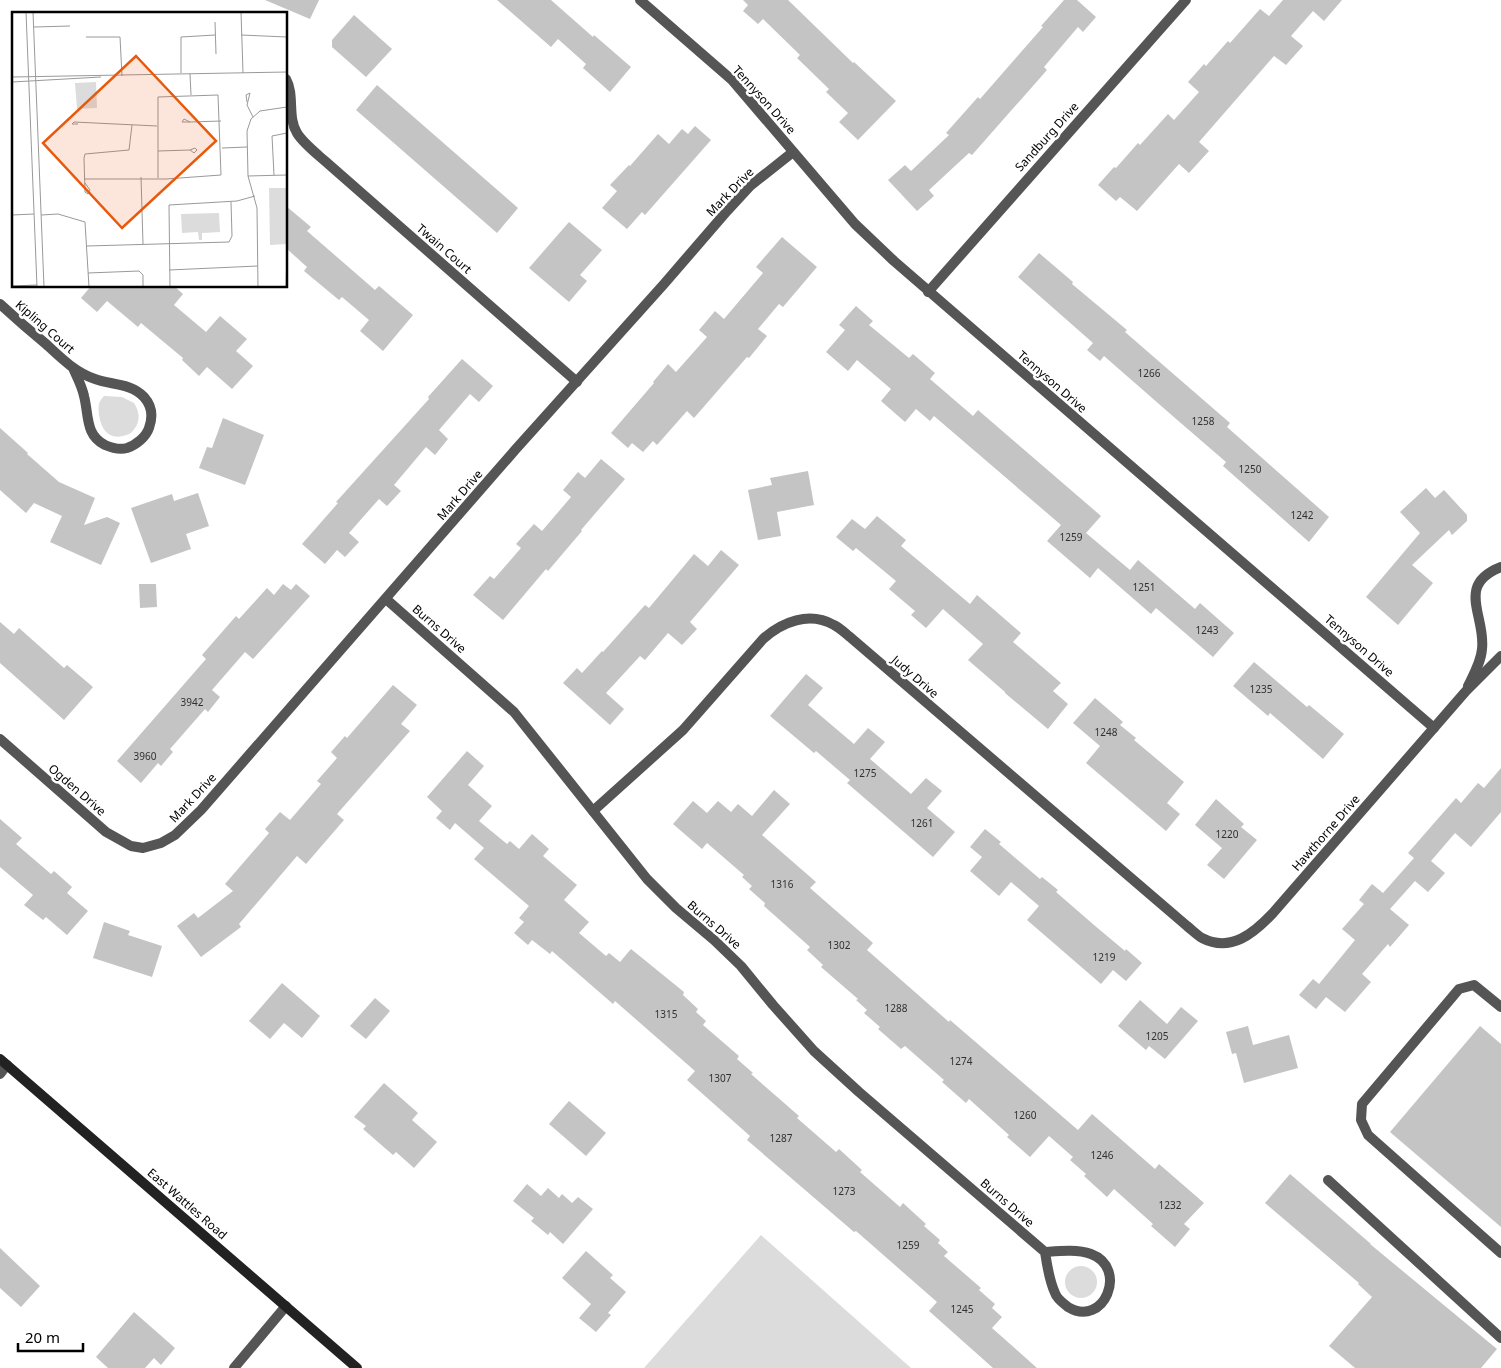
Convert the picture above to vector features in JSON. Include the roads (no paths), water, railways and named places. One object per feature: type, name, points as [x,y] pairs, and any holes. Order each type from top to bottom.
[{"type":"main road","name":"East Wattles Road","points":[[4,1062],[357,1368]]},
{"type":"street","name":"Tennyson Drive","points":[[640,0],[732,80],[855,224],[928,292],[1434,728]]},
{"type":"street","name":"Sandburg Drive","points":[[928,292],[1186,0]]},
{"type":"street","name":"Twain Court","points":[[288,86],[293,124],[292,132],[577,382]]},
{"type":"street","name":"Mark Drive","points":[[143,848],[161,843],[175,835],[187,824],[515,450],[750,186],[793,152]]},
{"type":"street","name":"Kipling Court","points":[[0,304],[73,368],[103,382],[129,387],[137,391],[150,406],[152,414],[148,431],[144,437],[127,448],[118,449],[100,443],[93,437],[89,426],[84,395],[73,368]]},
{"type":"street","points":[[1466,691],[1479,662],[1482,650],[1483,638],[1476,603],[1476,593],[1478,586],[1487,573],[1501,567]]},
{"type":"street","name":"Burns Drive","points":[[386,599],[514,712],[647,879],[676,908],[741,966],[789,1024],[821,1058],[1044,1252]]},
{"type":"street","name":"Judy Drive","points":[[592,811],[683,730],[773,630],[795,620],[820,620],[834,625],[850,637],[1202,938],[1216,943],[1230,943]]},
{"type":"street","points":[[1434,728],[1466,691],[1501,656]]},
{"type":"street","name":"Hawthorne Drive","points":[[1230,943],[1245,938],[1258,929],[1434,728]]},
{"type":"street","name":"Ogden Drive","points":[[0,739],[106,832],[131,846],[143,848]]},
{"type":"street","points":[[1501,1007],[1474,985],[1459,989],[1362,1104],[1361,1120],[1368,1135],[1501,1253]]},
{"type":"street","points":[[0,1074],[4,1062]]},
{"type":"street","points":[[1328,1180],[1501,1338]]},
{"type":"street","points":[[1044,1252],[1082,1252],[1091,1254],[1099,1259],[1106,1266],[1110,1278],[1109,1291],[1104,1300],[1087,1312],[1074,1310],[1063,1304],[1055,1294],[1044,1252]]},
{"type":"street","points":[[234,1368],[286,1306]]}]
